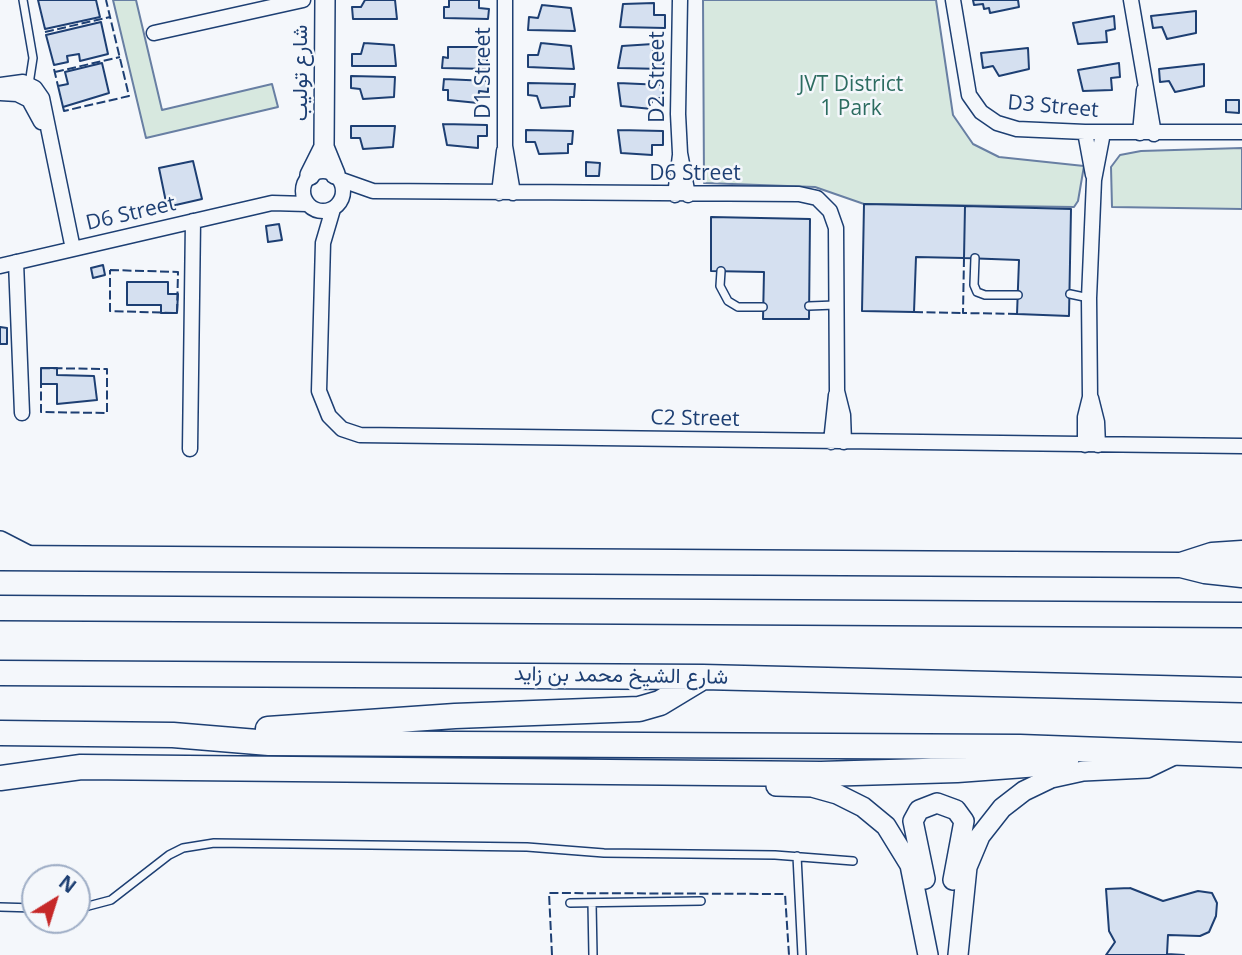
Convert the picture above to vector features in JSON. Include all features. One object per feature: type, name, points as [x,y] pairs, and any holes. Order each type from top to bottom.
[{"type":"highway","points":[[1181,565],[1212,555],[1242,554]]},
{"type":"highway","points":[[0,558],[1181,565],[1212,573],[1242,575]]},
{"type":"highway","points":[[0,608],[1242,615]]},
{"type":"highway","name":"شارع الشيخ محمد بن زايد","points":[[0,673],[703,677],[1242,690]]},
{"type":"highway","points":[[173,735],[455,716],[639,709],[660,703],[703,677]]},
{"type":"highway","points":[[0,733],[173,735],[269,743],[1006,747],[1242,755]]},
{"type":"highway","points":[[0,778],[81,768],[707,773],[957,770],[1060,763],[1137,752]]},
{"type":"main road","points":[[0,542],[33,559]]},
{"type":"street","points":[[154,33],[303,0],[325,6]]},
{"type":"street","name":"D1 Street","points":[[505,0],[506,193]]},
{"type":"street","name":"D2 Street","points":[[680,0],[681,195]]},
{"type":"street","name":"D3 Street","points":[[953,0],[965,85],[981,112],[1007,127],[1147,134],[1242,132]]},
{"type":"street","points":[[1131,0],[1144,88],[1147,134]]},
{"type":"street","name":"شارع توليب","points":[[325,6],[324,147],[337,177]]},
{"type":"street","points":[[0,85],[17,82],[29,84],[42,98],[46,128],[73,249]]},
{"type":"street","points":[[0,93],[18,94],[29,100],[46,128]]},
{"type":"street","points":[[1085,132],[1094,180]]},
{"type":"street","points":[[1092,445],[1097,417],[1090,397],[1089,298],[1094,180],[1103,133]]},
{"type":"street","name":"شارع توليب","points":[[307,179],[324,147]]},
{"type":"street","points":[[322,170],[337,177],[343,194],[336,206],[324,211],[308,206],[302,192],[307,179],[322,170]]},
{"type":"street","name":"D6 Street","points":[[337,177],[373,191],[799,194],[824,204],[836,228],[837,391],[843,415],[838,442]]},
{"type":"street","name":"D6 Street","points":[[272,203],[307,179]]},
{"type":"street","name":"D6 Street","points":[[336,206],[373,191]]},
{"type":"street","name":"D6 Street","points":[[0,265],[272,203],[308,206]]},
{"type":"street","name":"C2 Street","points":[[308,206],[323,243]]},
{"type":"street","name":"C2 Street","points":[[336,206],[323,243],[319,391],[329,416],[351,433],[369,436],[1242,446]]},
{"type":"street","points":[[190,449],[194,221]]},
{"type":"street","points":[[16,262],[22,413]]},
{"type":"street","points":[[958,950],[962,894],[973,851],[989,823],[1012,799],[1036,784],[1059,776],[1083,771],[1147,768],[1176,754]]},
{"type":"street","points":[[707,773],[739,785],[800,786],[823,790],[850,800],[875,816],[895,838],[910,865],[927,949]]},
{"type":"street","points":[[927,949],[926,887],[912,827],[919,810],[937,803],[956,810],[965,828],[956,858],[952,888],[958,950]]},
{"type":"lane","points":[[23,0],[33,58],[29,84]]},
{"type":"lane","points":[[975,258],[974,285],[977,292],[985,295],[1018,295]]},
{"type":"lane","points":[[721,271],[720,286],[728,301],[738,307],[763,307]]},
{"type":"lane","points":[[1070,294],[1089,298]]},
{"type":"lane","points":[[809,306],[835,305]]},
{"type":"lane","points":[[91,905],[111,900],[169,855],[198,844],[527,847],[595,853],[797,856],[853,861]]},
{"type":"lane","points":[[797,856],[802,955]]},
{"type":"lane","points":[[570,903],[701,901]]},
{"type":"lane","points":[[592,903],[593,955]]},
{"type":"lane","points":[[0,907],[21,908]]},
{"type":"green space","points":[[113,0],[136,0],[162,110],[272,84],[278,107],[146,138]]},
{"type":"green space","name":"JVT District 1 Park","points":[[703,0],[936,0],[953,115],[973,144],[999,157],[1084,166],[1078,201],[1074,207],[864,204],[815,187],[704,183]]},
{"type":"green space","points":[[1242,148],[1242,209],[1112,207],[1111,167],[1120,155],[1141,151]]},
{"type":"building","points":[[38,0],[96,0],[100,17],[45,29]]},
{"type":"building","points":[[365,0],[395,0],[397,19],[353,19],[352,7],[361,7]]},
{"type":"building","points":[[449,0],[479,0],[479,8],[489,9],[488,19],[444,18],[444,7],[449,7]]},
{"type":"building","points":[[973,0],[1018,0],[1019,7],[990,13],[989,8],[984,9],[983,4],[974,5]]},
{"type":"building","points":[[654,3],[654,15],[665,15],[665,28],[620,27],[623,4]]},
{"type":"building","points":[[542,5],[571,8],[575,31],[528,30],[529,17],[538,18]]},
{"type":"building","points":[[1196,11],[1196,33],[1167,39],[1162,27],[1153,28],[1151,16]]},
{"type":"building","points":[[1114,16],[1115,29],[1106,31],[1107,42],[1078,44],[1073,23]]},
{"type":"building","points":[[101,22],[108,54],[80,61],[79,54],[67,56],[68,62],[54,65],[46,35]]},
{"type":"building","points":[[364,43],[394,45],[396,66],[352,66],[352,54],[361,54]]},
{"type":"building","points":[[541,43],[571,46],[574,69],[528,67],[528,55],[538,55]]},
{"type":"building","points":[[653,44],[653,55],[664,56],[663,69],[618,68],[622,46]]},
{"type":"building","points":[[448,47],[478,47],[478,59],[487,59],[487,69],[442,68],[443,57],[448,58]]},
{"type":"building","points":[[1028,48],[1029,69],[999,76],[993,66],[983,68],[981,53]]},
{"type":"building","points":[[102,63],[109,93],[63,107],[58,86],[68,84],[65,72]]},
{"type":"building","points":[[1119,63],[1120,77],[1111,78],[1112,90],[1083,91],[1078,70]]},
{"type":"building","points":[[1204,64],[1204,86],[1175,92],[1169,81],[1160,82],[1159,69]]},
{"type":"building","points":[[351,76],[395,77],[394,97],[363,99],[360,89],[351,88]]},
{"type":"building","points":[[444,79],[488,81],[488,92],[479,91],[478,103],[448,100],[448,90],[443,90]]},
{"type":"building","points":[[528,83],[575,84],[574,97],[570,97],[570,106],[541,108],[537,96],[528,95]]},
{"type":"building","points":[[618,83],[663,85],[663,98],[652,98],[652,109],[621,106]]},
{"type":"building","points":[[1226,100],[1239,100],[1239,113],[1226,112]]},
{"type":"building","points":[[443,124],[487,125],[487,136],[478,136],[478,148],[447,145]]},
{"type":"building","points":[[351,126],[395,126],[393,147],[363,149],[360,138],[351,138]]},
{"type":"building","points":[[526,130],[573,131],[572,144],[568,144],[568,153],[539,154],[535,142],[526,142]]},
{"type":"building","points":[[618,130],[663,131],[663,145],[652,145],[652,155],[621,153]]},
{"type":"building","points":[[193,161],[202,199],[167,207],[159,168]]},
{"type":"building","points":[[586,162],[600,163],[599,176],[586,176]]},
{"type":"building","points":[[864,204],[965,206],[964,258],[916,257],[914,312],[862,311]]},
{"type":"building","points":[[965,206],[1071,209],[1069,316],[1017,314],[1019,260],[964,258]]},
{"type":"building","points":[[711,217],[810,219],[809,319],[763,319],[764,272],[711,271]]},
{"type":"building","points":[[279,224],[282,240],[268,242],[266,226]]},
{"type":"building","points":[[103,265],[105,275],[93,278],[91,268]]},
{"type":"building","points":[[127,282],[168,282],[168,294],[178,294],[177,313],[161,313],[161,305],[127,305]]},
{"type":"building","points":[[0,327],[7,328],[7,344],[0,344]]},
{"type":"building","points":[[41,368],[57,368],[57,375],[94,376],[97,400],[57,404],[57,384],[41,384]]},
{"type":"building","points":[[1130,888],[1163,901],[1198,891],[1212,893],[1217,903],[1216,916],[1209,932],[1200,936],[1168,935],[1167,954],[1184,955],[1106,955],[1115,942],[1109,931],[1106,889]]},
{"type":"fence","points":[[63,107],[64,111],[129,96],[106,0]]},
{"type":"fence","points":[[45,32],[110,17]]},
{"type":"fence","points":[[55,72],[120,57]]},
{"type":"fence","points":[[54,69],[58,86]]},
{"type":"fence","points":[[964,258],[963,313],[1017,314]]},
{"type":"fence","points":[[110,270],[178,272],[177,313],[110,311],[110,270]]},
{"type":"fence","points":[[914,312],[963,313]]},
{"type":"fence","points":[[41,368],[107,369],[107,413],[41,412],[41,368]]},
{"type":"fence","points":[[552,955],[549,893],[785,894],[789,955]]}]
